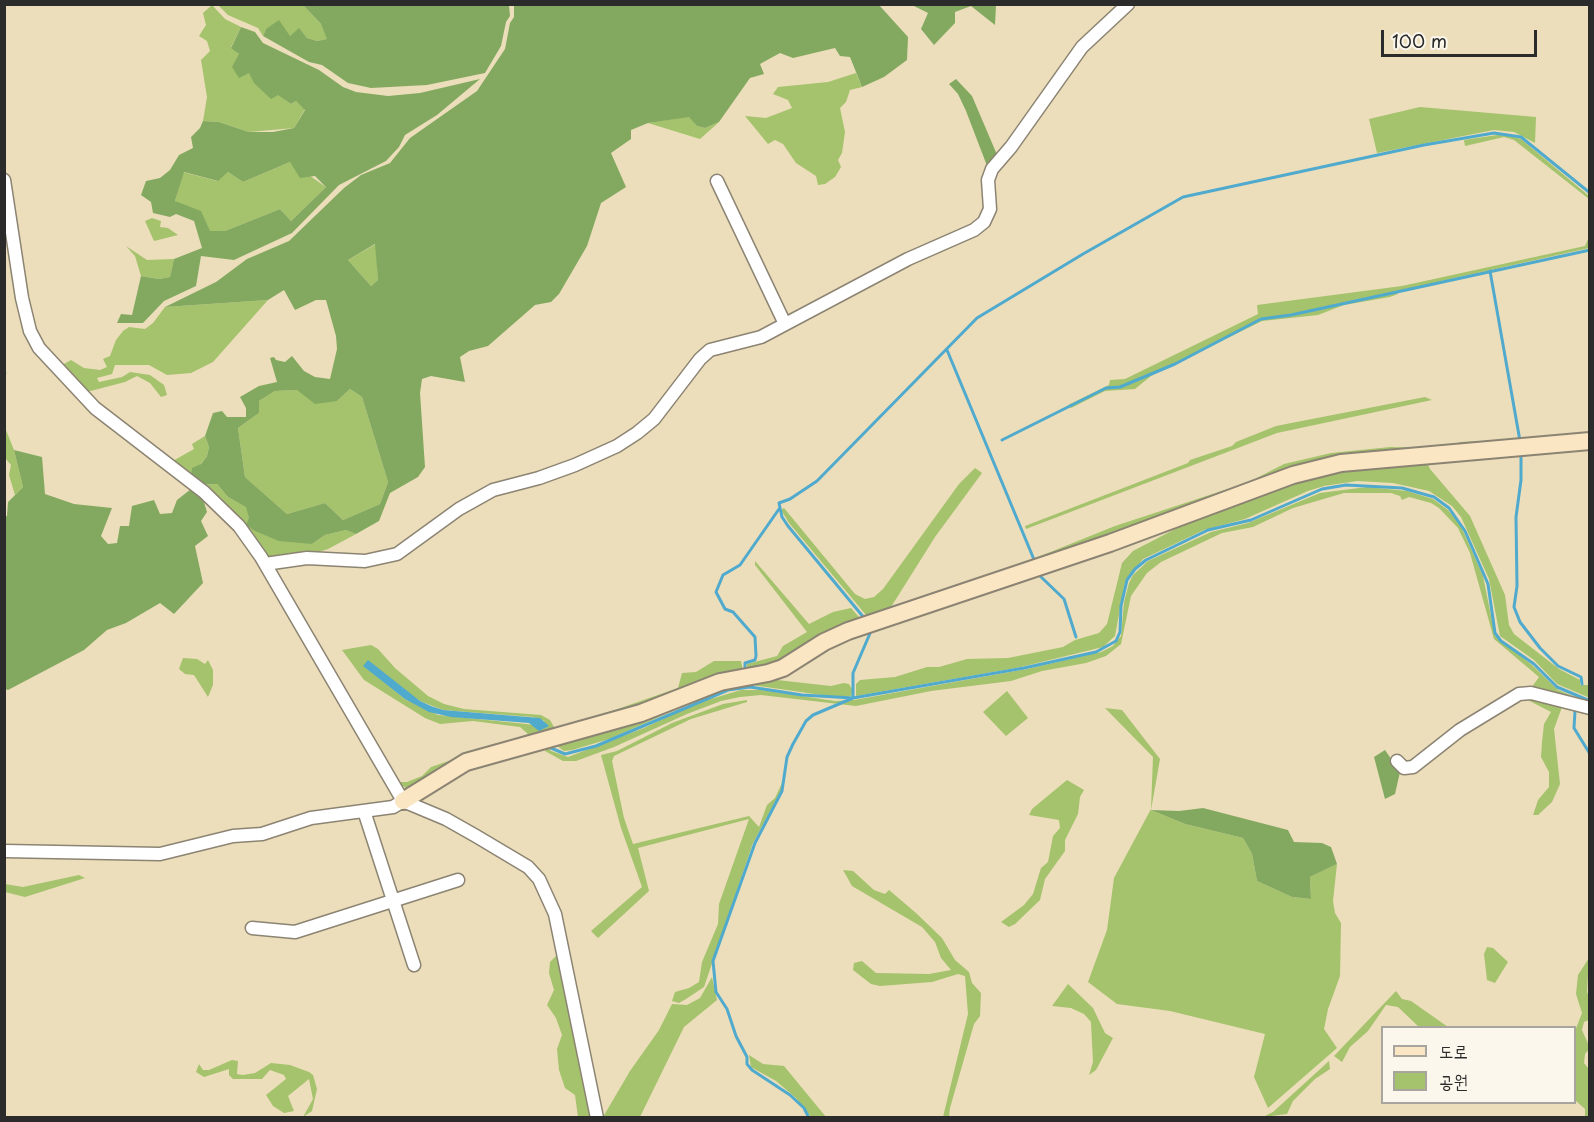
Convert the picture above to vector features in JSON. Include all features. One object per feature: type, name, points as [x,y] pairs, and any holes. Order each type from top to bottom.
[{"type":"street","points":[[266,564],[307,558],[365,561],[397,554],[459,509],[493,490],[539,478],[617,446],[654,419],[700,359],[710,350],[762,337],[908,259],[974,230],[984,222],[990,209],[988,180],[992,169],[1011,147],[1082,47],[1128,4]]},
{"type":"street","points":[[4,180],[22,298],[30,331],[39,348],[65,380],[95,408],[204,492],[239,526],[266,564],[403,801],[446,819],[476,836],[528,867],[539,879],[555,914],[597,1118]]},
{"type":"street","points":[[717,181],[785,324]]},
{"type":"street","points":[[4,851],[160,854],[233,836],[262,834],[311,818],[393,807],[466,762],[641,713],[720,682],[783,668],[824,642],[848,632],[1110,543],[1293,475],[1341,463],[1590,441]]},
{"type":"street","points":[[1397,761],[1404,768],[1413,767],[1460,730],[1519,694],[1531,693],[1590,708]]},
{"type":"street","points":[[364,811],[414,965]]},
{"type":"street","points":[[252,928],[295,932],[392,899],[458,880]]},
{"type":"green space","points":[[212,5],[225,19],[241,27],[231,47],[239,54],[249,73],[291,104],[296,101],[305,109],[294,128],[249,132],[219,122],[203,121],[207,97],[201,60],[210,51],[207,41],[199,36],[206,25],[203,13]]},
{"type":"green space","points":[[218,5],[303,5],[321,24],[328,39],[317,41],[307,38],[299,29],[290,36],[266,29],[263,36],[258,28],[228,15]]},
{"type":"green space","points":[[303,5],[509,5],[510,16],[506,22],[501,46],[485,73],[427,85],[371,88],[348,83],[322,65],[309,62],[263,36],[266,29],[279,20],[290,36],[299,28],[307,38],[317,41],[327,39],[321,24]]},
{"type":"green space","points":[[514,5],[879,5],[908,37],[907,60],[884,77],[862,87],[850,57],[840,56],[835,48],[793,58],[780,53],[760,64],[764,74],[750,78],[719,122],[705,128],[697,126],[689,117],[648,123],[631,130],[631,139],[611,153],[626,187],[601,203],[587,246],[559,294],[551,302],[535,305],[488,346],[469,351],[460,357],[465,382],[431,376],[422,379],[420,393],[425,467],[418,477],[390,493],[379,521],[356,534],[346,530],[325,535],[312,544],[279,541],[255,531],[246,525],[249,518],[246,507],[228,497],[217,484],[198,485],[191,476],[192,468],[201,464],[207,456],[209,447],[205,436],[213,413],[222,411],[227,417],[246,417],[246,408],[240,397],[259,386],[277,382],[270,358],[274,357],[276,360],[285,362],[292,356],[304,371],[315,377],[330,379],[337,349],[336,336],[326,300],[316,300],[295,310],[284,290],[268,300],[165,307],[216,282],[247,259],[289,241],[344,188],[361,175],[390,163],[410,138],[477,91],[505,49],[510,23],[514,17]],"holes":[[[375,244],[378,280],[371,286],[348,260]],[[350,389],[362,397],[388,482],[380,504],[343,520],[325,503],[287,514],[245,477],[238,428],[259,413],[259,401],[275,391],[297,390],[315,404],[337,401]]]},
{"type":"green space","points":[[912,5],[996,5],[995,25],[971,6],[955,12],[955,23],[934,45],[921,29],[928,13]]},
{"type":"green space","points":[[241,27],[255,32],[263,43],[319,70],[343,87],[356,92],[388,96],[420,93],[480,79],[437,115],[405,135],[399,147],[386,161],[339,185],[292,233],[234,260],[201,256],[196,286],[164,301],[143,323],[117,323],[121,314],[132,315],[141,276],[159,279],[170,277],[174,259],[202,248],[194,221],[176,214],[170,217],[153,213],[151,202],[141,195],[146,181],[160,178],[170,170],[179,155],[193,148],[191,137],[203,121],[219,122],[249,132],[273,132],[294,128],[305,110],[296,101],[291,104],[278,95],[271,99],[254,83],[249,73],[239,78],[232,67],[239,54],[231,48]],"holes":[[[290,162],[300,178],[315,176],[326,187],[291,221],[280,209],[225,231],[210,231],[201,211],[175,201],[184,172],[218,181],[228,172],[243,182]]]},
{"type":"green space","points":[[856,73],[862,87],[850,90],[846,102],[840,108],[845,132],[842,153],[838,160],[841,167],[835,177],[825,184],[818,185],[816,176],[796,163],[783,144],[775,140],[768,144],[745,116],[766,118],[792,108],[788,100],[773,94],[778,87],[828,82]]},
{"type":"green space","points":[[956,79],[972,96],[998,157],[989,171],[966,111],[958,94],[949,84]]},
{"type":"green space","points":[[1420,107],[1536,117],[1535,143],[1514,132],[1494,130],[1377,153],[1369,119]]},
{"type":"green space","points":[[690,116],[697,126],[705,128],[719,122],[700,139],[648,123]]},
{"type":"green space","points":[[1504,134],[1521,139],[1589,196],[1589,199],[1514,140],[1504,137],[1465,146],[1464,140]]},
{"type":"green space","points":[[290,162],[326,187],[291,221],[280,209],[225,231],[209,231],[175,201],[183,172],[217,181],[228,172],[243,182]]},
{"type":"green space","points":[[152,218],[161,221],[160,227],[168,228],[178,235],[154,241],[145,221]]},
{"type":"green space","points":[[1589,237],[1589,248],[1397,291],[1398,294],[1390,297],[1344,305],[1318,315],[1262,321],[1151,376],[1135,389],[1105,391],[1071,408],[1068,405],[1109,385],[1110,380],[1125,379],[1258,314],[1257,305],[1402,286],[1585,246]]},
{"type":"green space","points":[[376,244],[378,280],[371,286],[348,260]]},
{"type":"green space","points":[[126,246],[147,260],[174,259],[170,277],[159,279],[141,276],[135,256]]},
{"type":"green space","points":[[268,300],[213,362],[191,373],[167,375],[149,365],[115,365],[112,374],[97,378],[99,382],[122,377],[130,372],[150,375],[164,385],[167,395],[161,397],[150,383],[137,376],[125,382],[83,393],[57,368],[71,360],[84,368],[100,370],[107,367],[103,359],[110,356],[116,340],[123,331],[129,327],[145,329],[153,323],[165,307]]},
{"type":"green space","points":[[350,389],[362,397],[388,482],[380,504],[343,520],[325,503],[287,514],[245,477],[238,428],[259,413],[259,401],[275,391],[297,390],[337,401]]},
{"type":"green space","points":[[1425,397],[1432,400],[1277,433],[1026,529],[1025,526],[1188,463],[1190,460],[1232,446],[1236,442],[1276,426]]},
{"type":"green space","points":[[4,425],[14,450],[23,487],[15,495],[9,475],[11,465],[5,458]]},
{"type":"green space","points":[[205,436],[209,447],[207,456],[191,476],[171,462],[194,449],[192,444]]},
{"type":"green space","points":[[1517,439],[1454,446],[1460,442]]},
{"type":"green space","points":[[1390,447],[1436,448],[1345,458],[1040,563],[1038,557],[1115,526],[1249,482],[1284,464],[1331,453]]},
{"type":"green space","points":[[14,450],[42,457],[45,494],[74,504],[112,508],[101,536],[108,544],[117,543],[120,526],[129,526],[132,506],[154,500],[160,514],[172,513],[177,500],[191,489],[203,499],[207,512],[201,521],[208,536],[195,546],[203,583],[174,614],[160,603],[126,623],[107,630],[84,650],[8,690],[5,689],[4,518],[7,516],[8,502],[23,487]]},
{"type":"green space","points":[[1426,460],[1430,469],[1470,516],[1505,595],[1509,625],[1514,634],[1559,669],[1580,680],[1580,685],[1589,685],[1590,698],[1557,684],[1534,660],[1500,636],[1489,579],[1461,517],[1452,506],[1429,491],[1393,483],[1357,481],[1308,491],[1245,519],[1204,530],[1143,559],[1125,582],[1115,636],[1103,647],[1021,667],[856,696],[856,684],[860,680],[895,677],[927,667],[939,667],[967,659],[1008,658],[1063,647],[1075,640],[1099,633],[1107,624],[1122,563],[1133,551],[1208,512],[1300,477]]},
{"type":"green space","points":[[975,468],[982,473],[935,537],[886,615],[871,621],[789,523],[781,510],[784,508],[855,594],[865,599],[874,597],[883,589],[959,484]]},
{"type":"green space","points":[[217,484],[228,497],[247,507],[249,518],[312,544],[325,535],[346,530],[356,534],[328,549],[310,555],[269,557],[238,522],[199,485]]},
{"type":"green space","points":[[1367,487],[1407,491],[1433,499],[1448,510],[1460,524],[1483,576],[1495,636],[1532,665],[1558,690],[1590,703],[1529,691],[1539,677],[1494,639],[1470,553],[1458,528],[1439,508],[1431,503],[1409,497],[1402,500],[1400,496],[1391,493],[1344,493],[1293,508],[1253,527],[1222,533],[1161,562],[1147,573],[1131,596],[1121,644],[1106,656],[1086,663],[1042,671],[1011,681],[931,691],[856,706],[761,695],[740,697],[721,701],[687,714],[614,747],[576,761],[563,761],[545,751],[547,744],[551,751],[568,757],[644,728],[694,704],[741,690],[761,690],[835,701],[854,700],[1027,669],[1101,652],[1113,646],[1121,636],[1124,602],[1129,583],[1133,575],[1148,561],[1211,532],[1248,523],[1320,493]]},
{"type":"green space","points":[[755,561],[809,624],[833,612],[851,608],[865,624],[774,667],[408,789],[395,782],[407,782],[422,776],[431,767],[528,734],[520,727],[473,721],[440,724],[425,718],[364,680],[342,650],[371,645],[428,696],[444,704],[464,709],[541,715],[550,720],[554,727],[563,728],[678,688],[682,673],[696,672],[714,661],[741,661],[743,671],[747,669],[747,664],[777,656],[783,646],[807,632],[755,565]],"holes":[[[363,665],[420,701],[443,710],[533,717],[545,721],[536,725],[438,715],[405,699]]]},
{"type":"green space","points":[[183,658],[197,659],[205,664],[208,660],[213,670],[213,685],[208,697],[194,675],[185,674],[179,669]]},
{"type":"green space","points":[[768,679],[831,686],[844,683],[849,684],[853,691],[851,696],[842,698],[752,685],[742,686],[721,690],[609,739],[564,751],[553,743],[713,688]]},
{"type":"green space","points":[[1007,691],[1028,718],[1006,736],[983,712]]},
{"type":"green space","points":[[1520,696],[1562,707],[1554,729],[1560,784],[1552,802],[1538,815],[1533,815],[1538,800],[1549,787],[1549,772],[1541,757],[1544,724],[1551,712]]},
{"type":"green space","points":[[747,700],[747,702],[691,719],[614,756],[612,761],[624,818],[633,844],[749,816],[759,827],[767,805],[775,798],[783,781],[781,791],[753,843],[704,987],[679,1003],[672,1001],[675,992],[699,982],[702,962],[718,924],[719,904],[749,819],[638,848],[649,891],[598,938],[591,931],[642,887],[621,828],[601,755],[617,751],[672,723],[723,704]]},
{"type":"green space","points":[[1105,708],[1122,710],[1160,759],[1151,810],[1185,824],[1243,838],[1252,854],[1257,881],[1292,897],[1311,899],[1310,877],[1337,864],[1333,901],[1335,913],[1341,923],[1340,976],[1328,1009],[1324,1029],[1337,1048],[1268,1108],[1254,1077],[1265,1034],[1170,1011],[1117,1004],[1088,982],[1107,930],[1114,878],[1151,809],[1153,757]]},
{"type":"green space","points":[[1385,750],[1400,772],[1395,794],[1385,799],[1374,757]]},
{"type":"green space","points":[[1067,780],[1084,790],[1080,797],[1078,814],[1065,840],[1065,851],[1045,879],[1040,900],[1009,927],[1001,922],[1024,905],[1033,894],[1041,868],[1048,862],[1053,836],[1060,828],[1059,820],[1029,815],[1032,809]]},
{"type":"green space","points":[[1203,808],[1288,830],[1294,842],[1322,843],[1331,847],[1337,864],[1310,877],[1311,899],[1292,897],[1257,881],[1252,854],[1243,838],[1185,824],[1151,810],[1179,811]]},
{"type":"green space","points":[[843,870],[853,871],[874,890],[885,894],[889,890],[916,913],[942,938],[955,960],[969,972],[972,983],[981,993],[980,1016],[974,1024],[949,1117],[943,1117],[968,1014],[965,976],[958,974],[932,982],[880,986],[871,984],[853,970],[854,963],[862,961],[876,973],[929,974],[951,970],[941,958],[935,942],[922,927],[852,886]]},
{"type":"green space","points":[[79,875],[85,878],[25,897],[5,892],[5,884],[23,887]]},
{"type":"green space","points":[[1487,947],[1493,948],[1508,962],[1495,983],[1487,980],[1484,954]]},
{"type":"green space","points":[[559,953],[591,1117],[578,1117],[575,1095],[565,1088],[559,1070],[557,1049],[562,1035],[556,1018],[547,1005],[554,990],[549,973],[550,962]]},
{"type":"green space","points":[[1589,958],[1587,992],[1589,1020],[1584,1022],[1582,1030],[1590,1048],[1585,1054],[1584,1063],[1589,1069],[1589,1117],[1585,1118],[1585,1109],[1576,1101],[1576,1028],[1582,1013],[1576,994],[1578,975]]},
{"type":"green space","points":[[712,977],[717,1000],[684,1027],[640,1117],[603,1117],[630,1071],[659,1030],[672,1004],[687,1005],[700,998]]},
{"type":"green space","points":[[1068,984],[1093,1008],[1105,1033],[1113,1038],[1096,1070],[1089,1075],[1093,1062],[1091,1022],[1084,1014],[1071,1008],[1052,1006]]},
{"type":"green space","points":[[1396,991],[1402,999],[1411,1001],[1447,1026],[1418,1026],[1398,1007],[1386,1005],[1368,1031],[1350,1047],[1342,1062],[1334,1056]]},
{"type":"green space","points":[[749,1055],[763,1064],[784,1066],[826,1117],[811,1117],[796,1098],[776,1081],[751,1067]]},
{"type":"green space","points":[[232,1060],[238,1061],[237,1074],[243,1075],[255,1073],[271,1063],[290,1065],[309,1072],[313,1075],[317,1089],[312,1111],[303,1117],[313,1099],[309,1079],[288,1096],[294,1111],[284,1113],[273,1106],[266,1095],[286,1079],[284,1075],[270,1070],[262,1079],[233,1079],[229,1075],[229,1069],[204,1077],[196,1072],[199,1064],[203,1070],[209,1070]]},
{"type":"green space","points":[[1329,1061],[1330,1069],[1315,1079],[1293,1101],[1287,1114],[1263,1117],[1273,1112]]},
{"type":"water","points":[[368,660],[420,701],[431,706],[443,710],[540,718],[549,726],[539,731],[529,723],[451,717],[429,712],[405,699],[363,666]]},
{"type":"waterway","points":[[865,619],[788,526],[782,517],[779,503],[790,499],[817,481],[977,318],[1083,254],[1183,197],[1424,145],[1494,133],[1521,137],[1590,193]]},
{"type":"waterway","points":[[1002,440],[1106,388],[1120,387],[1175,364],[1261,319],[1291,315],[1590,250]]},
{"type":"waterway","points":[[1490,271],[1520,441]]},
{"type":"waterway","points":[[947,350],[1035,562]]},
{"type":"waterway","points":[[1521,453],[1521,480],[1516,517],[1517,586],[1514,607],[1520,622],[1540,648],[1558,666],[1581,677],[1582,684]]},
{"type":"waterway","points":[[551,748],[565,754],[596,746],[728,690],[750,687],[802,695],[853,698],[1024,668],[1096,652],[1116,641],[1120,632],[1121,606],[1127,580],[1146,560],[1208,530],[1251,520],[1322,489],[1346,485],[1402,488],[1434,497],[1449,508],[1465,531],[1488,584],[1495,633],[1501,641],[1534,664],[1557,687],[1590,701]]},
{"type":"waterway","points":[[745,669],[745,663],[755,660],[755,637],[733,612],[725,609],[716,592],[723,575],[740,565],[779,509]]},
{"type":"waterway","points":[[1039,575],[1064,599],[1076,637]]},
{"type":"waterway","points":[[809,1118],[804,1108],[790,1095],[752,1070],[747,1064],[747,1057],[736,1036],[727,1009],[716,992],[713,961],[755,843],[782,791],[787,757],[793,744],[806,721],[813,715],[853,698],[853,673],[871,631]]},
{"type":"waterway","points":[[1575,711],[1574,728],[1590,754]]}]
